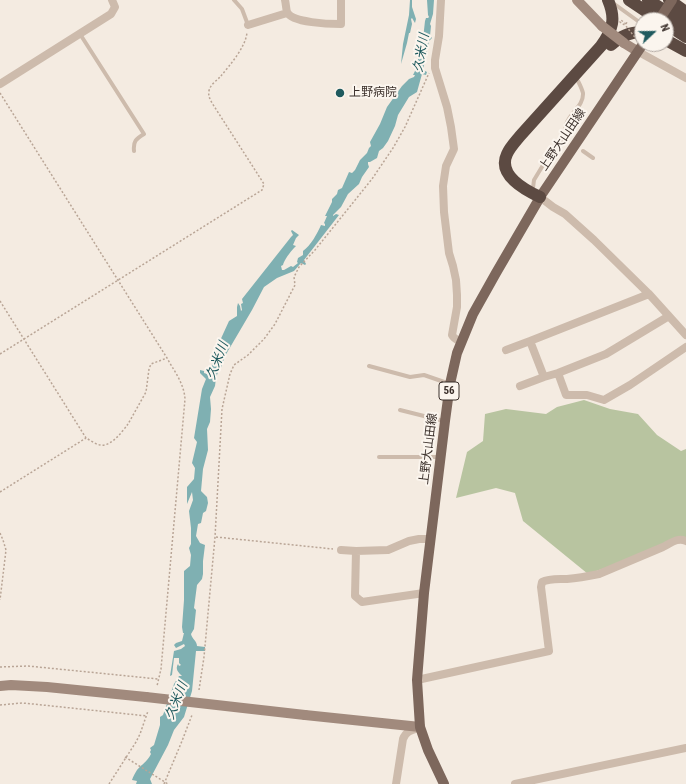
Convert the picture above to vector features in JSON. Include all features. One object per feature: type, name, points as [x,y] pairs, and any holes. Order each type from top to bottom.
[{"type":"highway","points":[[539,193],[525,190],[508,174],[505,163],[507,154],[520,136],[601,46],[607,37],[612,28],[613,22],[609,0]]},
{"type":"highway","points":[[629,0],[647,12]]},
{"type":"highway","points":[[648,0],[686,24]]},
{"type":"highway","points":[[669,0],[686,12]]},
{"type":"highway","points":[[674,29],[686,37]]},
{"type":"highway","points":[[539,193],[528,185],[518,173],[514,164],[515,155],[522,144],[614,42],[631,33],[634,36]]},
{"type":"highway","points":[[674,44],[686,51]]},
{"type":"main road","points":[[664,12],[672,0]]},
{"type":"main road","name":"上野大山田線","points":[[444,784],[420,727],[417,680],[424,593],[445,421],[450,384],[457,353],[473,314],[539,193],[634,51]]},
{"type":"street","points":[[0,84],[111,14],[115,7],[112,0]]},
{"type":"street","points":[[285,0],[287,13],[292,18],[341,24],[341,0]]},
{"type":"street","points":[[441,0],[440,36],[435,60],[435,68],[447,107],[454,149],[446,166],[443,186],[444,212],[449,253],[453,266],[457,295],[457,308],[452,335],[453,338],[461,342]]},
{"type":"street","points":[[577,0],[602,26],[624,43],[634,42]]},
{"type":"street","points":[[248,25],[287,13]]},
{"type":"street","points":[[653,52],[686,78]]},
{"type":"street","points":[[539,193],[553,207],[565,214],[588,235],[649,294],[686,335]]},
{"type":"street","points":[[506,350],[649,294]]},
{"type":"street","points":[[520,386],[606,354],[669,316]]},
{"type":"street","points":[[530,341],[544,377]]},
{"type":"street","points":[[558,373],[566,395],[587,395],[604,400],[630,385],[686,348]]},
{"type":"street","points":[[341,550],[388,550],[409,541],[431,539]]},
{"type":"street","points":[[417,680],[549,651],[542,582],[545,580],[568,579],[599,574],[680,539],[686,541]]},
{"type":"street","points":[[356,551],[355,596],[362,602],[424,593]]},
{"type":"street","points":[[0,686],[42,686],[420,727]]},
{"type":"street","points":[[396,784],[404,734],[420,727]]},
{"type":"street","points":[[515,784],[686,748]]},
{"type":"lane","points":[[234,0],[242,9],[248,25]]},
{"type":"lane","points":[[609,0],[634,18]]},
{"type":"lane","points":[[80,33],[144,134],[133,144],[134,151]]},
{"type":"lane","points":[[539,193],[534,180],[554,147],[560,141],[567,139],[565,132],[566,124],[582,100],[583,94],[578,81]]},
{"type":"lane","points":[[583,151],[593,158]]},
{"type":"lane","points":[[369,366],[410,377],[424,375],[450,384]]},
{"type":"lane","points":[[400,410],[445,421]]},
{"type":"lane","points":[[379,457],[441,457]]},
{"type":"path","points":[[627,23],[621,20],[620,22],[634,35]]},
{"type":"path","points":[[0,354],[262,190],[264,184],[209,96],[209,91],[213,84],[230,64],[243,45],[247,34],[248,25]]},
{"type":"path","points":[[198,690],[204,657],[215,536],[222,409],[230,374],[234,365],[248,355],[264,339],[275,324],[295,286],[294,277],[300,268],[372,178],[393,148],[415,106],[435,60]]},
{"type":"path","points":[[0,93],[167,358],[185,391],[161,669],[156,686]]},
{"type":"path","points":[[0,300],[86,438],[102,446],[112,442],[128,424],[146,392],[150,364],[167,358]]},
{"type":"path","points":[[0,492],[86,438]]},
{"type":"path","points":[[0,533],[4,540],[6,550],[0,600]]},
{"type":"path","points":[[215,536],[312,548],[341,550]]},
{"type":"path","points":[[0,667],[28,666],[158,679]]},
{"type":"path","points":[[0,705],[28,703],[147,716]]},
{"type":"path","points":[[109,784],[136,742],[148,711]]},
{"type":"path","points":[[164,783],[192,714]]},
{"type":"path","points":[[126,757],[164,783],[168,784]]},
{"type":"green space","points":[[584,400],[610,409],[638,414],[657,435],[681,451],[686,449],[686,539],[588,574],[523,521],[515,493],[496,488],[456,498],[467,452],[483,441],[485,414],[506,409],[546,414],[557,407]]},
{"type":"water","points":[[410,0],[412,0],[412,7],[416,19],[415,23],[412,18],[411,19],[412,24],[410,33],[401,64],[403,44],[409,15]]},
{"type":"water","name":"久米川","points":[[427,0],[434,0],[433,14],[430,24],[430,36],[432,38],[429,41],[423,70],[427,72],[426,75],[422,74],[417,92],[409,97],[398,115],[388,141],[379,151],[377,158],[368,162],[369,167],[359,184],[348,194],[341,207],[333,216],[336,214],[339,215],[304,260],[306,264],[301,263],[294,271],[277,278],[264,287],[225,356],[221,368],[219,369],[215,386],[210,397],[210,422],[207,429],[208,450],[203,469],[201,491],[207,497],[208,503],[206,511],[203,513],[201,523],[198,524],[196,536],[200,543],[205,545],[203,574],[202,579],[197,585],[194,608],[196,610],[194,629],[191,634],[197,646],[205,647],[205,651],[196,651],[192,691],[184,717],[174,730],[168,745],[150,779],[152,784],[136,784],[137,781],[132,780],[137,770],[151,754],[150,748],[154,745],[160,725],[160,717],[163,715],[174,684],[179,676],[182,676],[177,669],[178,664],[179,666],[181,665],[179,663],[179,658],[174,658],[172,675],[170,676],[174,651],[185,646],[184,644],[176,648],[174,645],[182,641],[184,633],[182,627],[184,571],[190,566],[191,555],[189,548],[191,544],[191,528],[189,511],[193,500],[192,492],[187,504],[187,487],[194,479],[195,468],[192,463],[197,442],[194,438],[202,389],[206,379],[200,373],[200,370],[207,374],[211,372],[213,356],[229,321],[237,316],[238,303],[241,311],[241,304],[243,303],[242,299],[293,235],[291,231],[292,230],[299,235],[293,245],[296,246],[281,266],[282,270],[291,266],[293,267],[298,263],[298,258],[303,255],[303,251],[314,239],[321,225],[325,226],[324,223],[327,216],[325,216],[332,199],[337,194],[338,190],[342,188],[349,172],[352,173],[355,170],[360,160],[367,153],[371,146],[370,142],[387,107],[402,86],[409,79],[414,77],[415,75],[413,75],[415,71],[418,69],[418,50],[423,39],[426,18],[429,17]]},
{"type":"place","name":"上野病院","points":[[340,93]]}]
